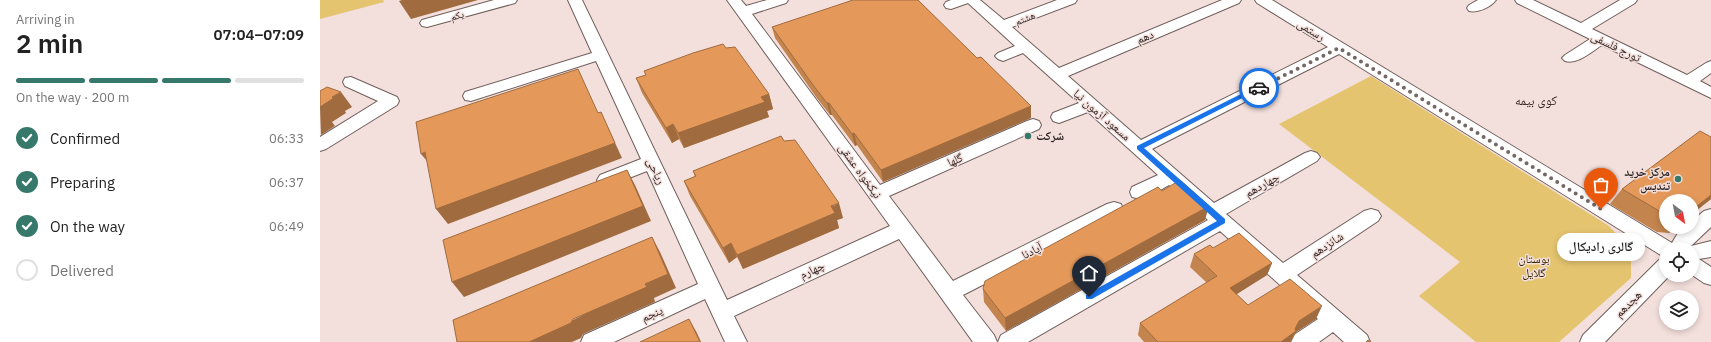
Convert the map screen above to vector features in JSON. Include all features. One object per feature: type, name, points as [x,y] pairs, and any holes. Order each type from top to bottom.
[{"type":"street","name":"یکم","points":[[427,23],[510,0]]},
{"type":"street","name":"ریاحی","points":[[575,0],[736,342]]},
{"type":"street","points":[[739,6],[781,0]]},
{"type":"street","points":[[951,5],[964,0]]},
{"type":"street","name":"مسعود آزمون نیا","points":[[972,0],[1359,342]]},
{"type":"street","name":"هشتم","points":[[1002,26],[1070,0]]},
{"type":"street","name":"دهم","points":[[1056,74],[1234,0]]},
{"type":"street","name":"رستمی","points":[[1262,0],[1659,245]]},
{"type":"street","points":[[1474,8],[1489,0]]},
{"type":"street","name":"تورج فلسفی","points":[[1522,0],[1711,93]]},
{"type":"street","points":[[1581,29],[1630,0]]},
{"type":"street","name":"نیکخواه عشقی","points":[[739,6],[986,342]]},
{"type":"street","points":[[1570,58],[1601,39]]},
{"type":"street","points":[[1003,56],[1025,47]]},
{"type":"street","points":[[1139,148],[1339,48]]},
{"type":"street","points":[[471,96],[601,55]]},
{"type":"street","points":[[1688,82],[1711,66]]},
{"type":"street","points":[[320,145],[391,101],[351,82]]},
{"type":"street","points":[[1059,117],[1090,105]]},
{"type":"street","name":"گلها","points":[[877,194],[1033,125]]},
{"type":"street","name":"چهاردهم","points":[[1009,342],[1217,217],[1311,157]]},
{"type":"street","points":[[587,187],[652,162]]},
{"type":"street","points":[[1139,192],[1171,176]]},
{"type":"street","name":"آپادنا","points":[[949,292],[1114,209]]},
{"type":"street","name":"شانزدهم","points":[[1282,274],[1371,216]]},
{"type":"street","points":[[1684,242],[1686,237],[1711,216]]},
{"type":"street","name":"چهارم","points":[[722,312],[902,229]]},
{"type":"street","points":[[1699,252],[1711,249]]},
{"type":"street","points":[[1699,269],[1711,277]]},
{"type":"street","name":"هجدهم","points":[[1591,342],[1659,273]]},
{"type":"street","name":"پنجم","points":[[592,342],[711,287]]},
{"type":"street","points":[[1302,342],[1334,320]]},
{"type":"green space","points":[[320,0],[383,0],[384,2],[320,19]]},
{"type":"green space","name":"بوستان گلایل","points":[[1371,76],[1609,226],[1631,250],[1631,278],[1559,342],[1476,342],[1419,296],[1460,262],[1279,124]]},
{"type":"building","points":[[853,0],[918,0],[977,58],[981,57],[1031,106],[881,170],[854,133],[852,134],[829,103],[827,103],[813,85],[772,27]]},
{"type":"building","points":[[723,44],[726,48],[735,47],[769,94],[761,97],[765,102],[678,133],[673,124],[666,128],[636,78],[646,75],[644,71]]},
{"type":"building","points":[[578,69],[598,113],[601,112],[615,143],[436,209],[425,152],[421,154],[416,122]]},
{"type":"building","points":[[327,87],[341,92],[320,107],[320,91]]},
{"type":"building","name":"مرکز خرید تندیس","points":[[1700,131],[1711,137],[1711,195],[1699,204],[1699,194],[1659,194],[1659,211],[1622,189]]},
{"type":"building","points":[[781,136],[784,141],[795,140],[839,203],[831,206],[835,213],[737,255],[731,243],[723,248],[684,181],[696,176],[693,171]]},
{"type":"building","points":[[627,170],[643,206],[452,282],[443,240]]},
{"type":"building","points":[[1180,180],[1209,206],[1005,318],[983,289],[985,281],[1158,187],[1162,191]]},
{"type":"building","points":[[1239,233],[1272,263],[1230,288],[1248,305],[1290,279],[1322,306],[1299,321],[1295,329],[1296,331],[1281,342],[1158,342],[1140,323],[1217,276],[1194,254],[1210,245],[1213,248]]},
{"type":"building","points":[[652,237],[668,274],[645,284],[647,287],[573,319],[571,323],[529,342],[457,342],[453,320]]},
{"type":"building","points":[[689,319],[700,342],[640,342]]},
{"type":"way so far","points":[[1259,88],[1339,48],[1601,209]]},
{"type":"place","name":"شرکت","points":[[1028,136]]},
{"type":"place","name":"مرکز خرید تندیس","points":[[1678,179]]},
{"type":"place","name":"گالری رادیکال","points":[[1601,209]]},
{"type":"district","name":"کوی بیمه","points":[[1536,100]]},
{"type":"route","points":[[1089,297],[1222,221],[1139,148],[1259,88]]}]
